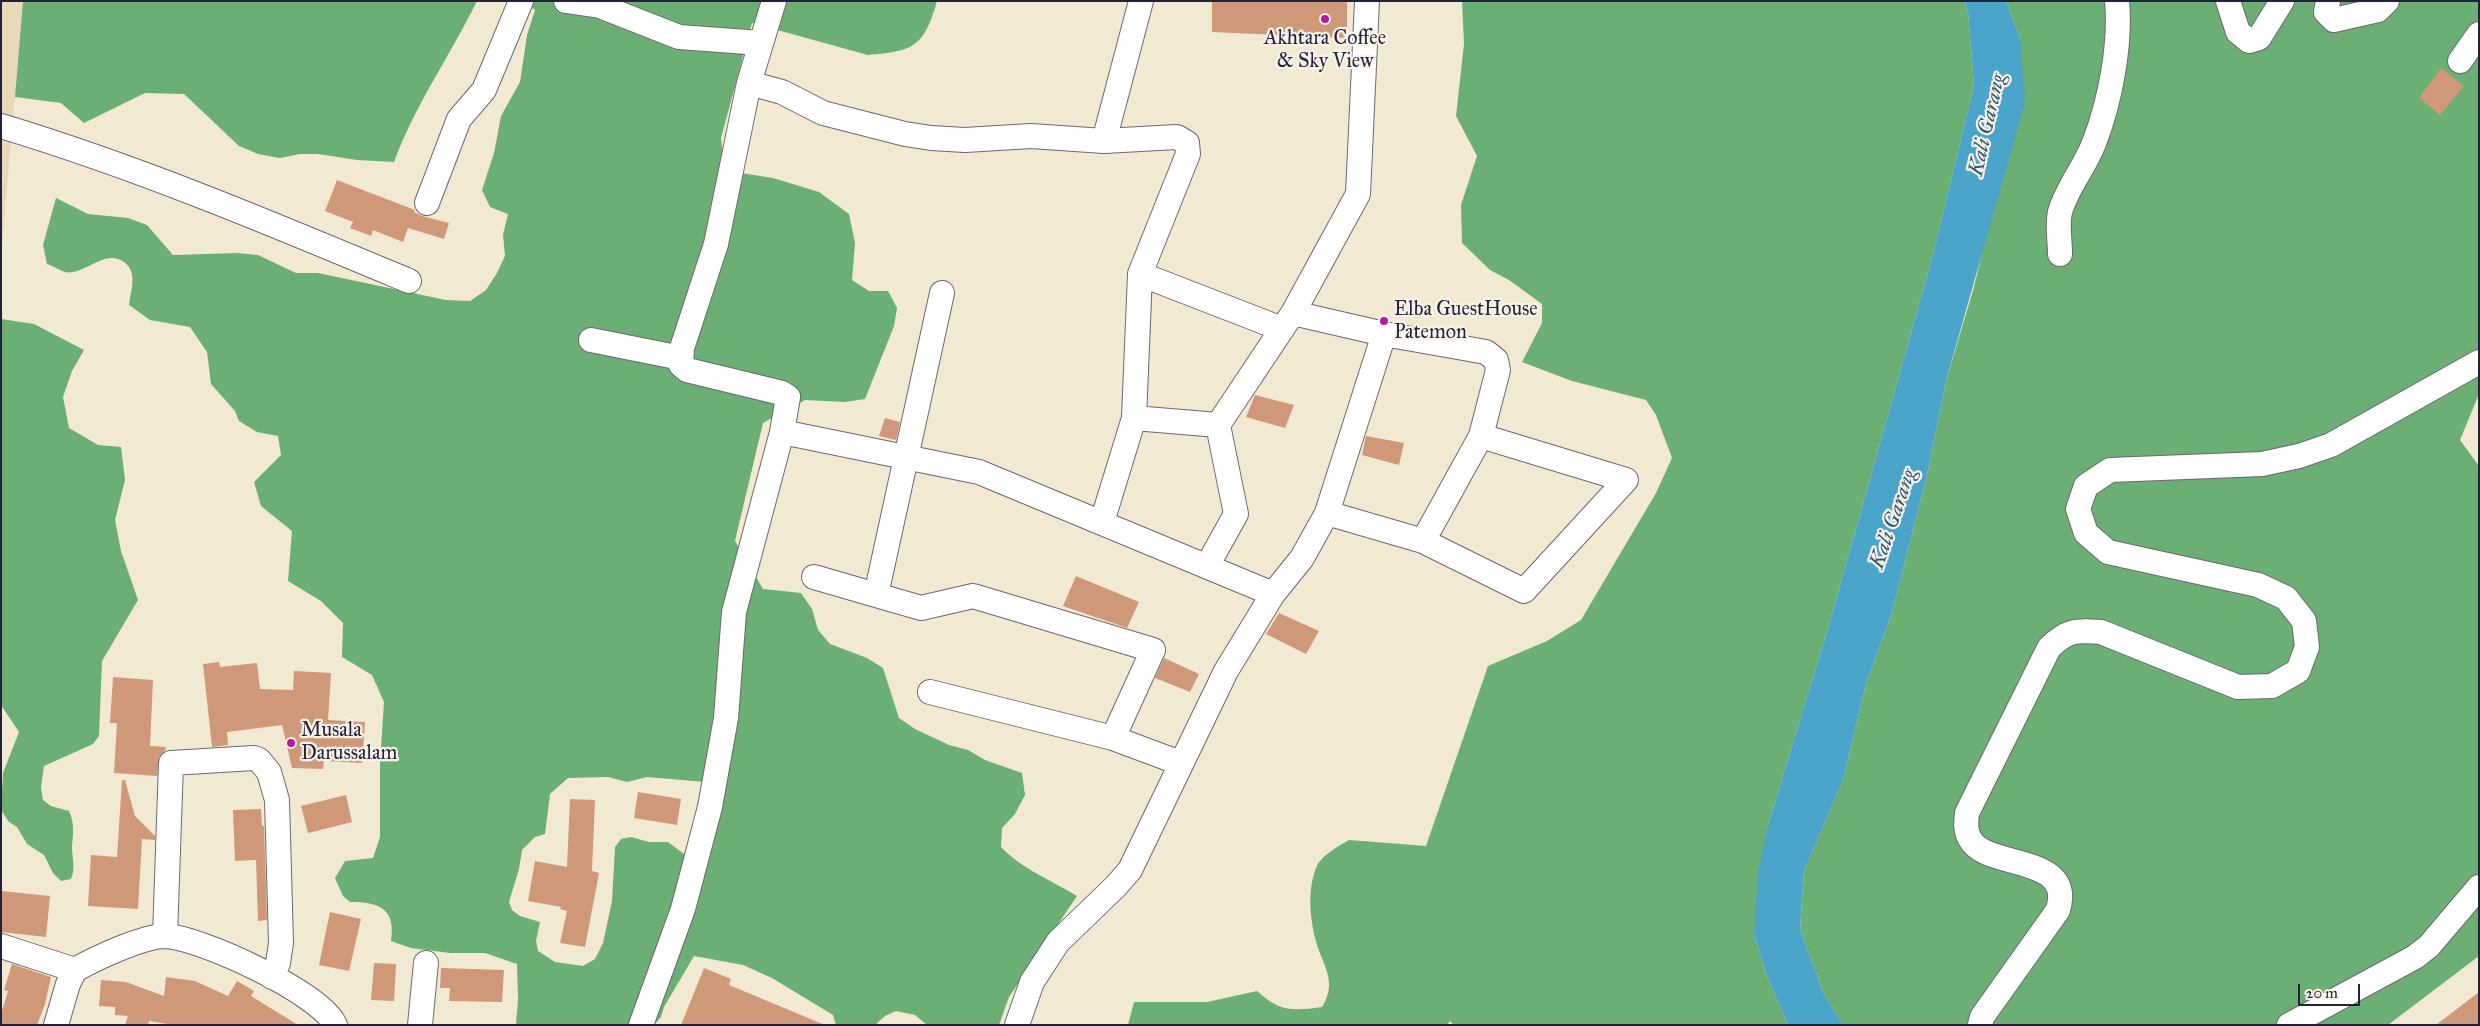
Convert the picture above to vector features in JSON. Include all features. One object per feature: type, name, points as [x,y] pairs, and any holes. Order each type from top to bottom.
[{"type":"street","points":[[427,203],[458,119],[484,90],[521,1]]},
{"type":"street","points":[[566,1],[600,6],[679,37],[761,43]]},
{"type":"street","points":[[641,1025],[683,909],[710,806],[726,718],[734,612],[782,432],[788,397],[782,393],[687,370],[681,365],[682,348],[716,244],[749,83],[774,1]]},
{"type":"street","points":[[1104,141],[1141,1]]},
{"type":"street","points":[[1207,566],[1236,514],[1218,425],[1288,321],[1358,194],[1367,1]]},
{"type":"street","points":[[2060,254],[2060,213],[2072,184],[2094,144],[2106,102],[2119,26],[2117,1]]},
{"type":"street","points":[[2228,1],[2238,32],[2249,41],[2259,38],[2282,1]]},
{"type":"street","points":[[2328,1],[2326,12],[2334,20],[2378,10],[2387,1]]},
{"type":"street","points":[[2460,61],[2479,34]]},
{"type":"street","points":[[749,83],[782,92],[823,113],[905,134],[965,140],[1031,136],[1104,141],[1177,137],[1186,143],[1188,154],[1140,274],[1134,418],[1102,522]]},
{"type":"street","points":[[1,126],[112,163],[227,207],[409,281]]},
{"type":"street","points":[[1140,274],[1288,321],[1384,334],[1486,352],[1496,360],[1498,370],[1481,436],[1423,541]]},
{"type":"street","points":[[876,595],[942,293]]},
{"type":"street","points":[[1017,1025],[1032,982],[1058,942],[1130,870],[1226,671],[1273,594],[1302,558],[1327,513],[1384,334]]},
{"type":"street","points":[[591,340],[681,358]]},
{"type":"street","points":[[1980,1025],[1982,1017],[2058,910],[2061,900],[2060,886],[2049,874],[1981,850],[1971,842],[1966,829],[1968,813],[2049,648],[2062,635],[2079,630],[2101,632],[2238,687],[2272,686],[2298,671],[2308,647],[2304,621],[2286,598],[2258,585],[2108,552],[2086,533],[2078,509],[2086,486],[2110,470],[2262,464],[2299,456],[2331,445],[2479,362]]},
{"type":"street","points":[[1134,418],[1218,425]]},
{"type":"street","points":[[782,432],[979,472],[1273,594]]},
{"type":"street","points":[[1327,513],[1423,541],[1524,590],[1626,480],[1481,436]]},
{"type":"street","points":[[814,577],[921,608],[974,596],[1153,650],[1113,738]]},
{"type":"street","points":[[930,692],[1113,738],[1180,763]]},
{"type":"street","points":[[165,936],[171,763],[254,758],[259,760],[269,772],[277,800],[281,943],[278,963],[272,976]]},
{"type":"street","points":[[2290,1025],[2415,957],[2429,946],[2479,887]]},
{"type":"street","points":[[56,1025],[68,984],[75,970],[142,941],[165,936],[198,944],[272,976],[319,1006],[334,1025]]},
{"type":"street","points":[[1,946],[75,970]]},
{"type":"street","points":[[420,1025],[426,963]]},
{"type":"shaded area","points":[[1,1],[23,1],[1,259]]},
{"type":"green space","points":[[23,1],[477,1],[422,101],[394,162],[357,160],[318,154],[300,154],[280,158],[258,154],[239,146],[184,94],[145,93],[84,123],[61,103],[15,97]]},
{"type":"green space","points":[[521,1],[937,1],[927,28],[915,44],[896,51],[868,55],[752,23],[721,138],[723,157],[735,172],[773,178],[819,192],[849,214],[855,243],[852,280],[869,291],[888,291],[897,308],[894,326],[865,399],[845,402],[805,400],[763,423],[735,541],[763,589],[801,593],[812,609],[818,630],[830,644],[867,658],[883,668],[899,718],[915,729],[949,745],[968,750],[985,760],[1022,773],[1025,795],[1015,814],[1002,828],[1001,847],[1027,868],[1077,896],[1009,997],[999,1025],[927,1025],[915,1015],[896,1011],[885,1016],[875,1025],[836,1025],[833,1015],[772,978],[743,965],[694,956],[664,1007],[661,1017],[654,1025],[516,1025],[518,999],[517,964],[485,953],[450,953],[411,948],[391,941],[391,921],[388,914],[383,909],[369,903],[350,902],[343,896],[335,878],[345,861],[373,858],[380,837],[380,764],[384,702],[372,675],[342,657],[343,623],[321,601],[288,581],[292,531],[261,506],[254,482],[281,455],[278,436],[257,432],[239,421],[235,411],[211,384],[207,352],[190,327],[150,320],[129,305],[132,276],[131,271],[124,262],[109,258],[72,272],[65,272],[47,264],[43,245],[56,198],[88,214],[128,218],[147,225],[173,255],[237,253],[258,255],[296,273],[318,273],[446,300],[470,301],[486,290],[505,256],[503,235],[508,214],[490,207],[482,190],[494,153],[501,116],[520,82],[527,35],[535,10]],"holes":[[[608,777],[627,782],[647,777],[717,783],[718,824],[715,832],[704,847],[694,855],[684,854],[668,842],[649,842],[631,837],[621,839],[615,847],[612,901],[603,943],[595,959],[583,966],[555,962],[538,951],[536,941],[540,922],[520,916],[512,910],[509,902],[519,869],[522,850],[535,837],[545,834],[550,794],[568,778]]]},
{"type":"green space","points":[[1462,1],[1964,1],[1968,12],[1974,85],[1934,251],[1829,625],[1768,825],[1754,935],[1767,976],[1788,1025],[1454,1025],[1450,1021],[1447,1025],[1128,1025],[1134,1002],[1207,1002],[1257,991],[1273,1003],[1287,1008],[1322,1007],[1327,998],[1329,980],[1315,938],[1310,902],[1312,883],[1319,862],[1331,851],[1349,840],[1426,846],[1488,666],[1547,641],[1581,620],[1656,493],[1672,458],[1656,415],[1646,400],[1572,381],[1522,362],[1542,323],[1542,304],[1509,280],[1490,270],[1462,243],[1461,205],[1477,156],[1456,116],[1464,44]]},
{"type":"green space","points":[[2006,1],[2479,1],[2479,394],[2460,440],[2479,466],[2479,956],[2388,1025],[1843,1025],[1823,992],[1800,929],[1804,871],[1843,780],[1866,683],[1891,616],[1927,475],[1946,381],[1974,287],[1989,223],[2020,39]]},
{"type":"green space","points":[[1,319],[34,324],[84,350],[72,371],[63,397],[69,428],[98,445],[121,447],[125,480],[115,520],[121,551],[138,600],[102,661],[99,736],[93,744],[44,766],[41,787],[43,800],[51,806],[69,811],[73,825],[72,847],[74,867],[71,879],[61,881],[53,873],[44,855],[27,844],[17,827],[9,822],[1,810],[3,773],[19,732],[1,705]]},
{"type":"water","name":"Kali Garang","points":[[1964,1],[2006,1],[2020,39],[2025,102],[1946,381],[1927,475],[1891,616],[1866,683],[1843,780],[1804,871],[1800,929],[1823,992],[1843,1025],[1788,1025],[1767,976],[1754,935],[1758,872],[1768,825],[1829,625],[1934,251],[1974,85],[1968,12]]},
{"type":"building","points":[[1212,1],[1347,1],[1347,38],[1212,32]]},
{"type":"building","points":[[2441,68],[2464,86],[2440,115],[2419,98]]},
{"type":"building","points":[[337,180],[415,210],[414,212],[422,216],[449,223],[444,239],[408,228],[403,242],[373,230],[371,236],[350,228],[353,222],[325,211]]},
{"type":"building","points":[[1255,395],[1294,405],[1285,428],[1246,417]]},
{"type":"building","points":[[885,418],[900,422],[896,440],[879,436]]},
{"type":"building","points":[[1366,436],[1404,443],[1399,465],[1362,455]]},
{"type":"building","points":[[1076,576],[1139,602],[1127,628],[1063,606]]},
{"type":"building","points":[[1279,613],[1319,631],[1306,654],[1266,634]]},
{"type":"building","points":[[1164,658],[1199,674],[1190,692],[1155,678]]},
{"type":"building","points":[[219,662],[220,667],[257,663],[260,689],[293,690],[294,671],[331,673],[328,720],[365,722],[362,763],[324,761],[323,769],[292,768],[282,725],[227,732],[228,745],[212,747],[203,664]]},
{"type":"building","points":[[113,677],[153,680],[150,746],[166,747],[159,757],[157,776],[114,773],[117,723],[110,723]]},
{"type":"building","points":[[122,780],[125,780],[135,816],[155,836],[155,840],[142,839],[138,909],[88,906],[91,855],[117,857]]},
{"type":"building","points":[[638,792],[681,799],[677,825],[634,818]]},
{"type":"building","points":[[346,795],[352,822],[308,833],[301,806]]},
{"type":"building","points":[[570,799],[595,800],[592,871],[599,873],[585,947],[560,943],[567,911],[560,909],[561,907],[528,901],[535,861],[567,867]]},
{"type":"building","points":[[261,809],[262,826],[264,826],[267,920],[258,921],[256,860],[235,861],[233,810]]},
{"type":"building","points":[[1,891],[50,896],[46,937],[1,932]]},
{"type":"building","points":[[330,912],[361,919],[349,971],[319,965]]},
{"type":"building","points":[[374,963],[396,964],[394,1001],[371,1000]]},
{"type":"building","points":[[12,964],[51,977],[45,1004],[37,1025],[1,1025],[1,1014],[8,991],[4,990]]},
{"type":"building","points":[[441,968],[504,970],[502,1002],[449,1001],[450,988],[440,988]]},
{"type":"building","points":[[704,968],[731,979],[729,985],[825,1025],[681,1025]]},
{"type":"building","points":[[166,977],[195,981],[228,996],[237,981],[254,991],[251,996],[298,1025],[173,1025],[149,1021],[148,1025],[125,1025],[128,1016],[115,1015],[115,1007],[99,1006],[101,980],[126,982],[164,996]]},
{"type":"building","points":[[2479,992],[2479,1025],[2436,1025]]},
{"type":"place","name":"Akhtara Coffee & Sky View","points":[[1325,19]]},
{"type":"place","name":"Elba GuestHouse Patemon","points":[[1384,321]]},
{"type":"place","name":"Musala Darussalam","points":[[291,743]]}]
